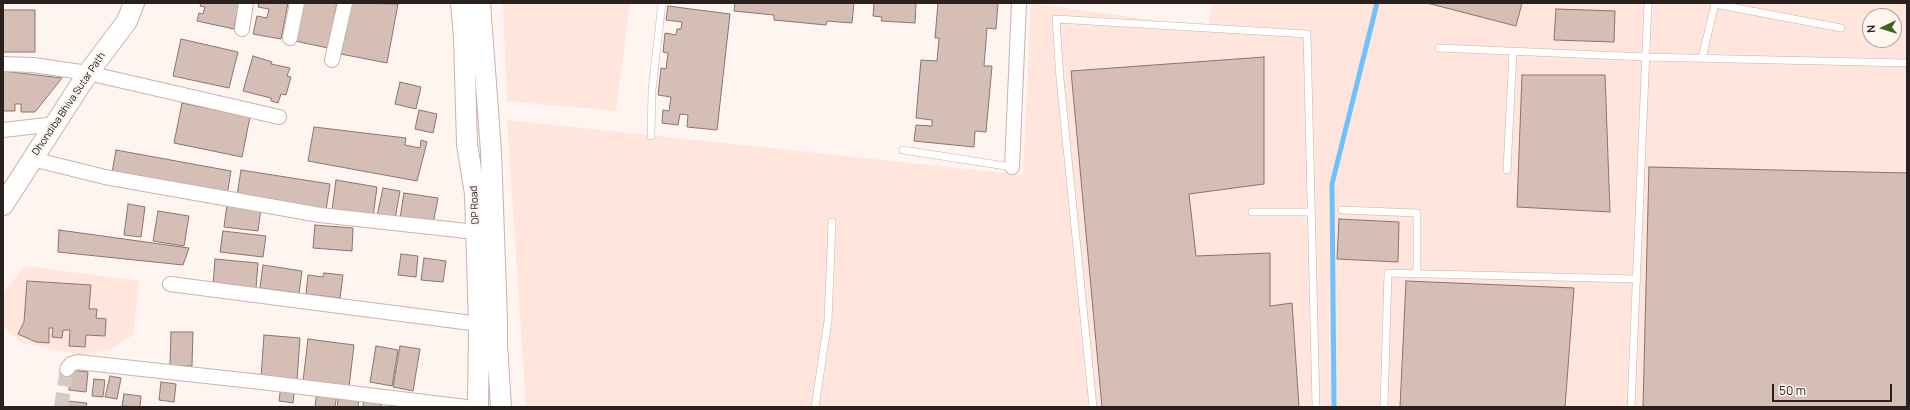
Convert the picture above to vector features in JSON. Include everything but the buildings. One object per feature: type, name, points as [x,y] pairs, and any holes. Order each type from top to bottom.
[{"type":"main road","name":"Dhondiba Bhiva Sutar Path","points":[[3,205],[88,73],[127,21],[131,3]]},
{"type":"main road","name":"DP Road","points":[[461,3],[464,37],[467,144],[475,194],[479,324],[478,407]]},
{"type":"main road","name":"DP Road","points":[[480,3],[491,152],[497,345],[501,407]]},
{"type":"street","points":[[242,29],[246,3]]},
{"type":"street","points":[[290,38],[297,3]]},
{"type":"street","points":[[332,60],[345,3]]},
{"type":"street","points":[[1012,167],[1019,3]]},
{"type":"street","points":[[3,64],[33,65],[88,73],[279,117]]},
{"type":"street","points":[[3,130],[56,124]]},
{"type":"street","points":[[32,159],[105,177],[320,215],[476,232]]},
{"type":"street","points":[[170,284],[479,324]]},
{"type":"street","points":[[67,369],[71,364],[78,362],[466,407]]},
{"type":"lane","points":[[651,136],[652,90],[662,3]]},
{"type":"lane","points":[[1631,407],[1648,3]]},
{"type":"lane","points":[[1702,58],[1715,4],[1841,28]]},
{"type":"lane","points":[[1093,407],[1060,79],[1056,19],[1306,34],[1316,407]]},
{"type":"lane","points":[[1439,48],[1646,57],[1907,63]]},
{"type":"lane","points":[[1507,170],[1512,51]]},
{"type":"lane","points":[[903,150],[1012,167]]},
{"type":"lane","points":[[1342,210],[1417,213],[1416,274]]},
{"type":"lane","points":[[1252,212],[1310,212]]},
{"type":"lane","points":[[815,407],[828,322],[832,222]]},
{"type":"lane","points":[[1384,407],[1388,273],[1636,279]]},
{"type":"shaded area","points":[[503,3],[630,3],[616,111],[507,101]]},
{"type":"shaded area","points":[[1031,3],[1208,28],[1212,3],[1907,3],[1907,407],[526,407],[507,120],[1023,175]]},
{"type":"shaded area","points":[[26,266],[139,281],[133,335],[111,349],[83,355],[22,343],[3,326],[3,293]]},
{"type":"waterway","points":[[1334,407],[1332,184],[1377,3]]},
{"type":"tunnel","points":[[61,407],[67,369]]}]
